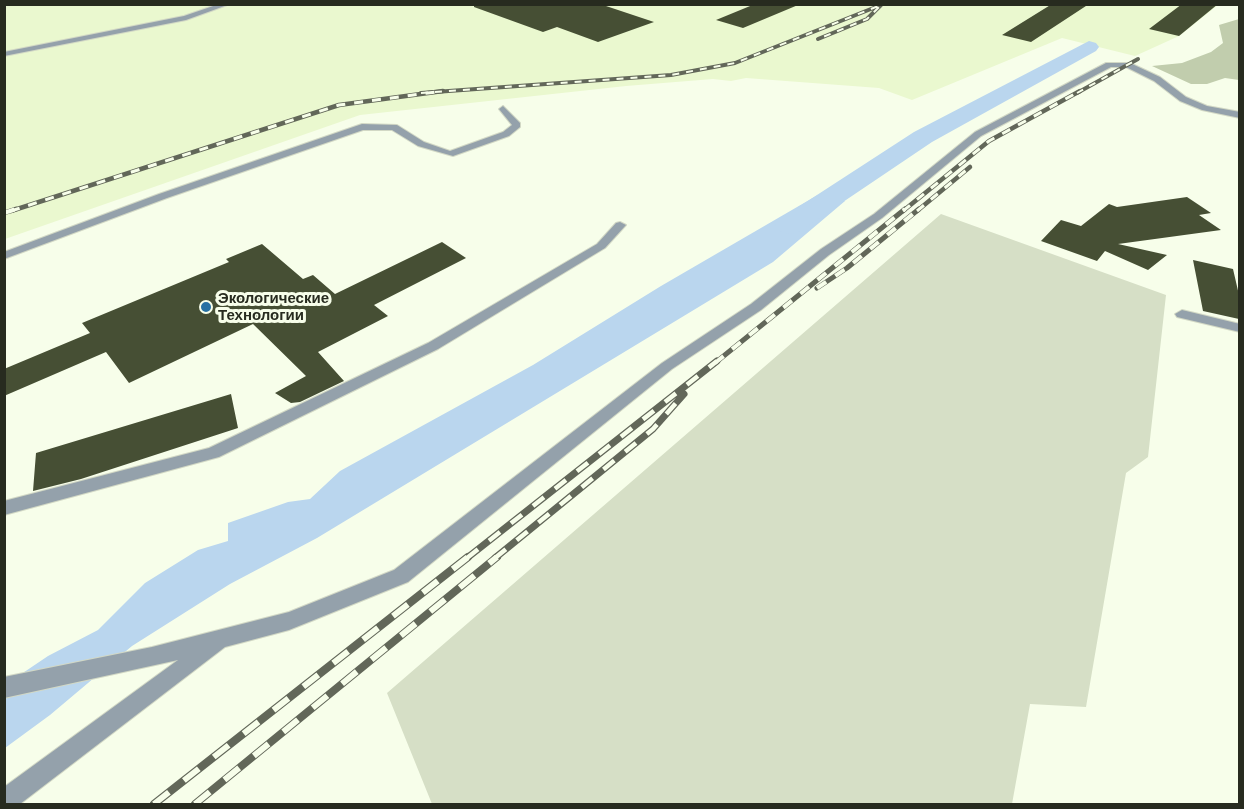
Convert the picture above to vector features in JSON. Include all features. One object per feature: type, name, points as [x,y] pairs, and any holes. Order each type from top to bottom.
[{"type":"street","points":[[4,54],[186,18],[227,4]]},
{"type":"street","points":[[4,688],[152,657],[290,621],[401,576],[667,366],[756,308],[825,252],[878,216],[978,134],[1056,91],[1110,65],[1127,65],[1157,79],[1183,99],[1205,108],[1239,115]]},
{"type":"street","points":[[4,256],[163,196],[362,127],[394,127],[422,144],[450,154],[506,134],[517,124],[503,109]]},
{"type":"street","points":[[4,508],[213,453],[433,346],[601,246],[620,225]]},
{"type":"street","points":[[1182,314],[1239,328]]},
{"type":"street","points":[[4,802],[224,638]]},
{"type":"shaded area","points":[[4,5],[1218,5],[1179,36],[1135,56],[1062,38],[912,100],[879,88],[746,78],[731,81],[713,79],[626,86],[360,115],[5,239]]},
{"type":"shaded area","points":[[1239,19],[1239,80],[1225,78],[1207,84],[1191,84],[1152,66],[1182,63],[1211,52],[1223,43],[1219,25]]},
{"type":"shaded area","points":[[941,214],[1166,295],[1148,457],[1126,473],[1086,707],[1030,704],[1012,804],[432,804],[387,693]]},
{"type":"water","points":[[829,192],[845,201],[773,262],[317,538],[230,584],[132,646],[50,715],[5,748],[5,685],[48,656],[98,630],[145,583],[198,550],[228,541],[228,523],[288,502],[310,499],[340,471],[533,365],[661,286],[816,196]]},
{"type":"building","points":[[474,4],[600,4],[654,22],[598,42],[557,27],[543,32],[474,7]]},
{"type":"building","points":[[755,4],[798,5],[743,28],[716,20]]},
{"type":"building","points":[[1052,4],[1089,4],[1031,42],[1002,35]]},
{"type":"building","points":[[1182,4],[1218,4],[1179,36],[1149,29]]},
{"type":"building","points":[[1187,197],[1211,213],[1199,215],[1221,230],[1118,244],[1167,255],[1148,270],[1105,251],[1097,261],[1041,241],[1061,220],[1081,226],[1109,204],[1117,207]]},
{"type":"building","name":"Экологические Технологии","points":[[442,242],[466,258],[374,305],[388,316],[318,352],[344,381],[300,402],[291,403],[275,393],[306,376],[253,324],[129,383],[106,352],[4,396],[4,369],[90,333],[82,323],[229,262],[226,259],[262,244],[303,279],[313,275],[335,294]]},
{"type":"building","points":[[1193,260],[1233,269],[1239,295],[1239,319],[1203,311]]},
{"type":"building","points":[[231,394],[238,428],[81,479],[33,491],[36,453]]},
{"type":"waterway","points":[[790,225],[923,137],[1089,47]]},
{"type":"railway","points":[[436,92],[671,75],[735,63],[881,5],[867,19],[818,39]]},
{"type":"railway","points":[[1077,93],[1138,59]]},
{"type":"railway","points":[[436,92],[443,91]]},
{"type":"railway","points":[[903,211],[989,141],[1080,91]]},
{"type":"railway","points":[[11,211],[339,105],[436,92]]},
{"type":"railway","points":[[421,93],[436,92]]},
{"type":"railway","points":[[917,211],[970,167]]},
{"type":"railway","points":[[4,213],[16,209]]},
{"type":"railway","points":[[715,363],[905,209]]},
{"type":"railway","points":[[817,288],[847,268],[919,209]]},
{"type":"railway","points":[[467,558],[717,361]]},
{"type":"railway","points":[[495,558],[653,429],[684,394]]},
{"type":"railway","points":[[154,804],[468,557]]},
{"type":"railway","points":[[195,804],[497,557]]},
{"type":"place","name":"Экологические Технологии","points":[[206,307]]}]
